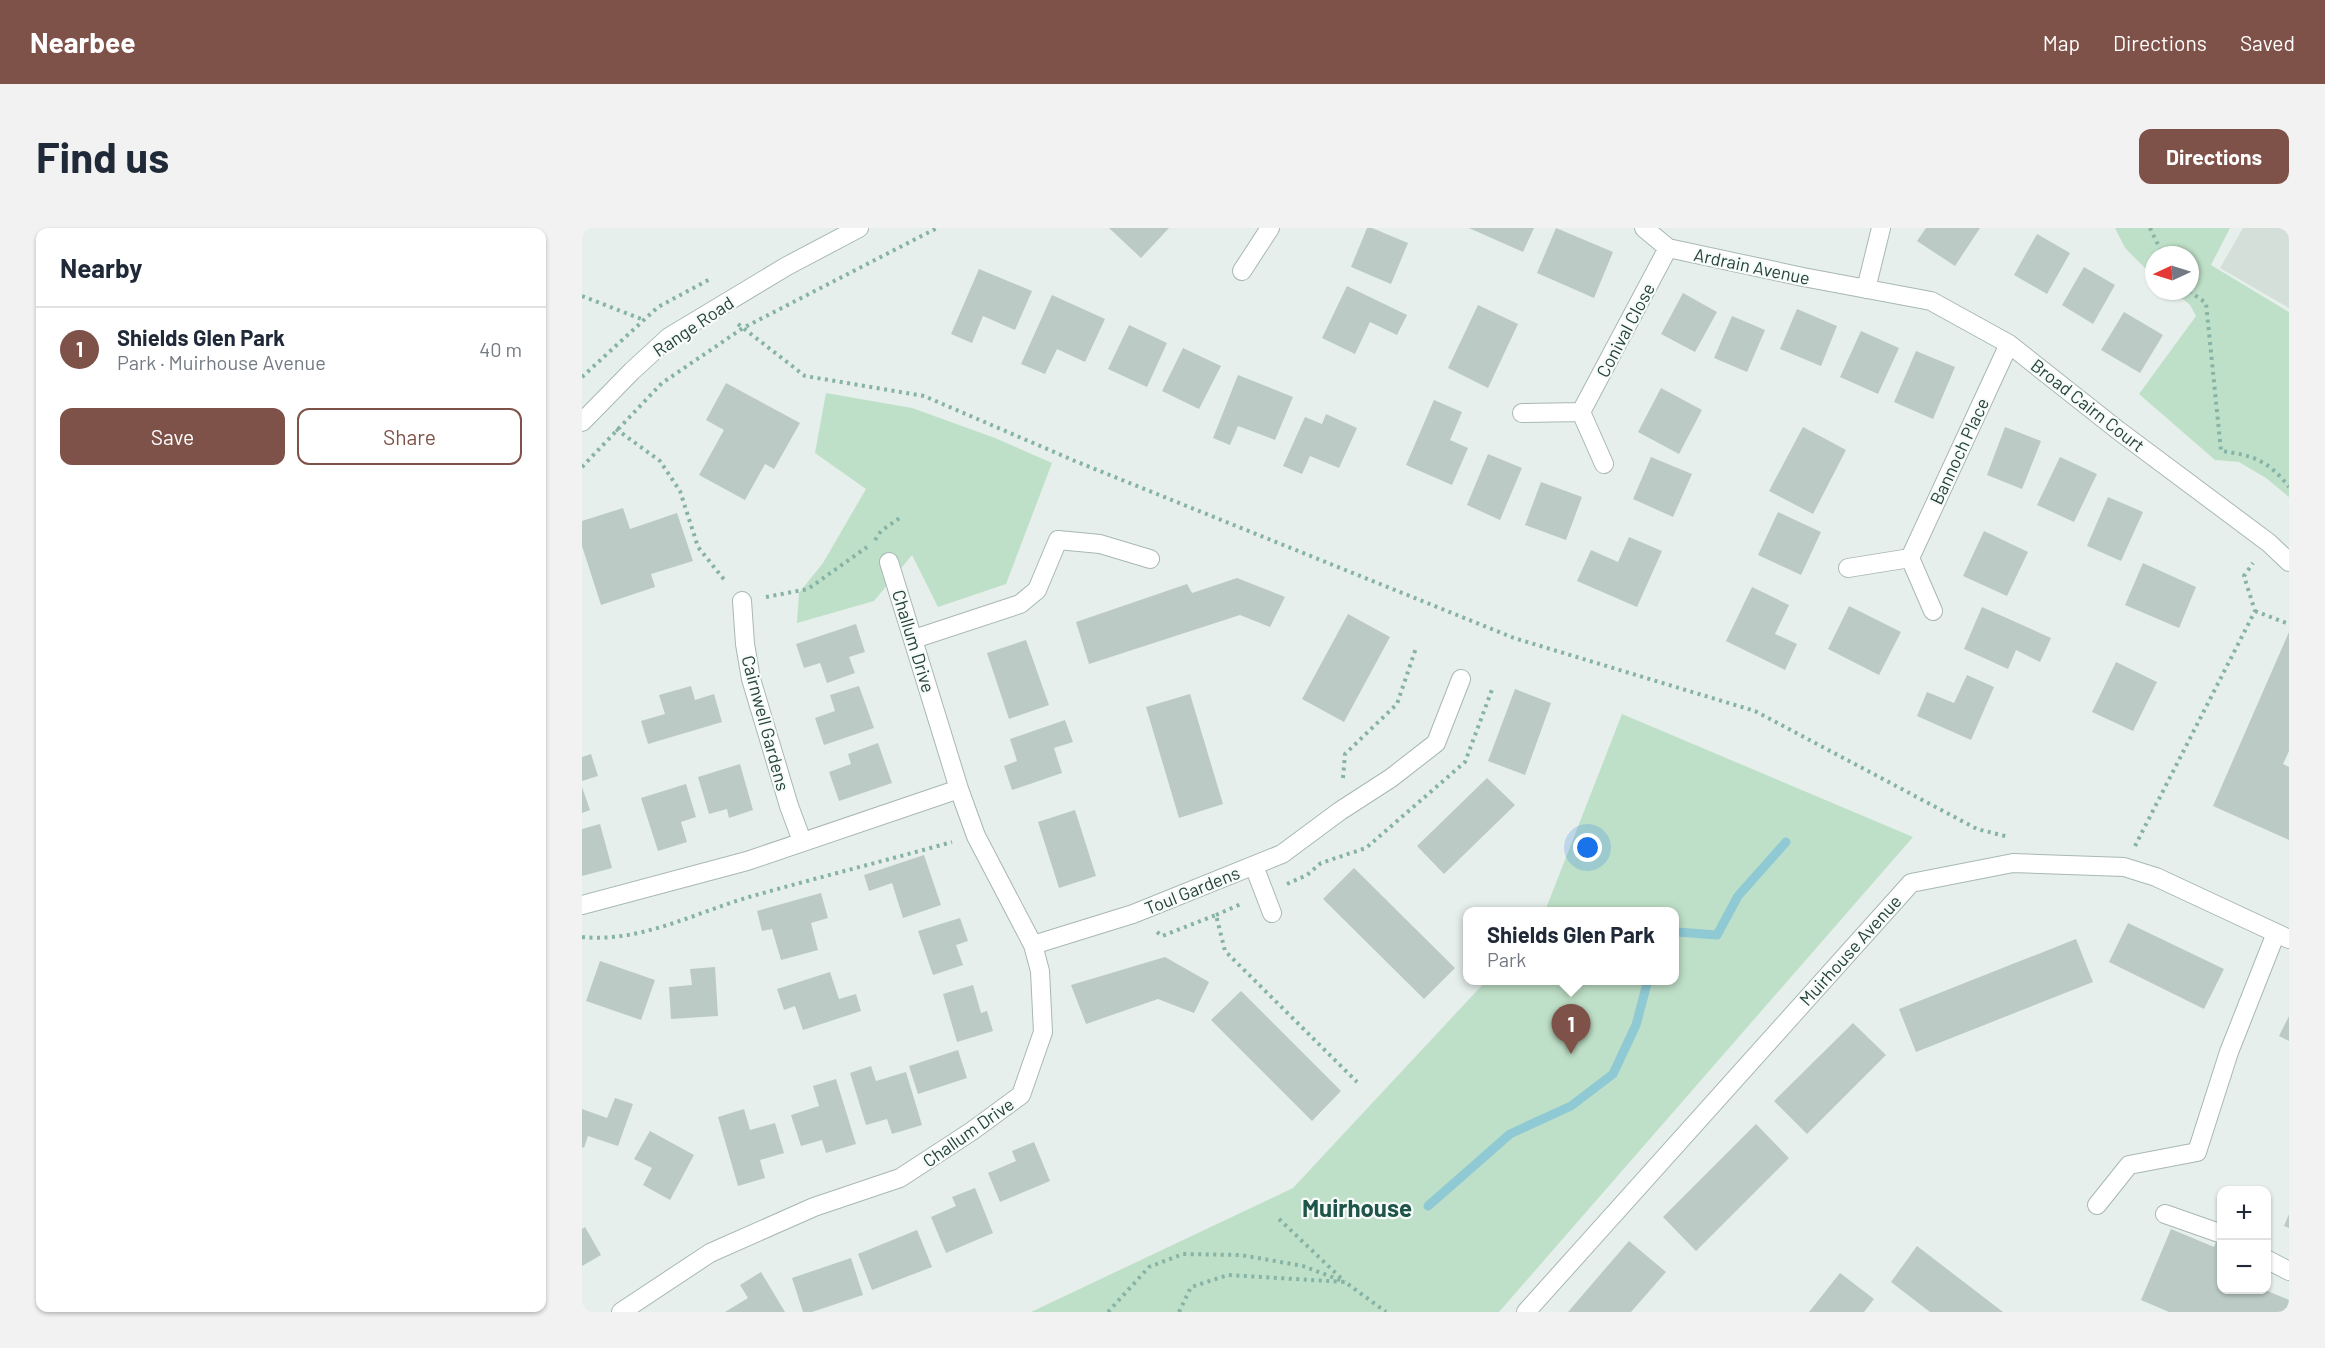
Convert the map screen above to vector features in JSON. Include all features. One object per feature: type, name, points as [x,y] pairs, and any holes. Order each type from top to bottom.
[{"type":"street","name":"Range Road","points":[[582,422],[632,371],[669,338],[787,266],[859,228]]},
{"type":"street","points":[[1242,271],[1270,228]]},
{"type":"street","name":"Ardrain Avenue","points":[[1644,228],[1668,248],[1866,289]]},
{"type":"street","points":[[1866,289],[1881,228]]},
{"type":"street","name":"Conival Close","points":[[1581,412],[1668,248]]},
{"type":"street","name":"Broad Cairn Court","points":[[1866,289],[1931,301],[2009,344],[2269,543],[2289,562]]},
{"type":"street","name":"Bannoch Place","points":[[1910,558],[2009,344]]},
{"type":"street","points":[[1522,413],[1581,412],[1604,464]]},
{"type":"street","points":[[914,639],[1020,604],[1037,590],[1058,540],[1100,544],[1150,559]]},
{"type":"street","points":[[1848,568],[1910,558],[1933,611]]},
{"type":"street","name":"Challum Drive","points":[[621,1312],[710,1253],[814,1207],[900,1178],[972,1131],[1021,1095],[1043,1032],[1040,971],[1033,945],[976,836],[959,789],[889,562]]},
{"type":"street","name":"Cairnwell Gardens","points":[[742,601],[745,644],[751,679],[789,806],[802,841]]},
{"type":"street","name":"Toul Gardens","points":[[1033,945],[1133,914],[1282,854],[1340,811],[1391,778],[1436,743],[1461,679]]},
{"type":"street","points":[[582,905],[747,861],[959,789]]},
{"type":"street","name":"Muirhouse Avenue","points":[[1526,1312],[1911,883],[2013,863],[2124,867],[2156,878],[2282,936]]},
{"type":"street","points":[[1254,866],[1272,913]]},
{"type":"street","points":[[2097,1205],[2129,1165],[2197,1152],[2229,1052],[2282,936]]},
{"type":"street","points":[[2165,1214],[2217,1232]]},
{"type":"street","points":[[2271,1262],[2289,1271]]},
{"type":"path","points":[[582,467],[662,383],[743,328],[937,228]]},
{"type":"path","points":[[2150,228],[2159,246]]},
{"type":"path","points":[[582,296],[644,320]]},
{"type":"path","points":[[2199,298],[2206,303],[2221,451],[2257,458],[2277,471],[2289,487]]},
{"type":"path","points":[[715,309],[805,376],[924,396],[1086,465],[1514,638],[1755,711],[1977,829],[2011,837]]},
{"type":"path","points":[[616,429],[660,461],[680,491],[698,547],[742,601],[808,589],[874,542],[881,531],[901,517]]},
{"type":"path","points":[[874,542],[889,562]]},
{"type":"path","points":[[2124,867],[2255,611],[2244,576],[2269,543]]},
{"type":"path","points":[[2255,611],[2289,624]]},
{"type":"path","points":[[1340,811],[1345,754],[1397,704],[1416,648]]},
{"type":"path","points":[[582,937],[599,939],[639,933],[748,898],[976,836]]},
{"type":"path","points":[[1133,914],[1162,936],[1216,915],[1225,951],[1357,1082]]},
{"type":"path","points":[[1279,1219],[1345,1282],[1386,1312]]},
{"type":"path","points":[[1108,1312],[1149,1267],[1183,1254],[1241,1255],[1303,1266],[1345,1282]]},
{"type":"path","points":[[1179,1312],[1191,1287],[1228,1275],[1345,1282]]},
{"type":"shaded area","points":[[2243,228],[2289,228],[2289,308],[2220,268]]},
{"type":"green space","points":[[2115,228],[2230,228],[2211,265],[2289,312],[2289,497],[2266,478],[2239,462],[2215,460],[2139,394],[2196,316],[2190,305],[2184,300],[2199,300],[2199,246],[2145,246],[2145,268],[2125,248]]},
{"type":"green space","points":[[826,393],[912,408],[995,438],[1052,463],[1006,584],[938,607],[912,555],[874,601],[797,623],[799,593],[823,563],[866,489],[815,453]]},
{"type":"green space","points":[[1622,714],[1913,837],[1499,1312],[1031,1312],[1293,1188],[1482,985],[1679,985],[1679,907],[1547,907]]},
{"type":"building","points":[[1109,228],[1169,228],[1141,258]]},
{"type":"building","points":[[1367,228],[1408,243],[1391,284],[1351,267]]},
{"type":"building","points":[[1469,228],[1534,228],[1523,252]]},
{"type":"building","points":[[1556,228],[1613,252],[1594,298],[1537,273]]},
{"type":"building","points":[[1926,228],[1980,228],[1955,266],[1917,241]]},
{"type":"building","points":[[2037,234],[2070,253],[2047,294],[2014,275]]},
{"type":"building","points":[[2084,267],[2115,285],[2093,324],[2062,305]]},
{"type":"building","points":[[979,269],[1032,291],[1015,330],[983,316],[972,343],[951,334]]},
{"type":"building","points":[[1347,286],[1407,315],[1397,335],[1370,322],[1355,354],[1322,338]]},
{"type":"building","points":[[1683,293],[1717,312],[1695,352],[1661,334]]},
{"type":"building","points":[[1052,295],[1105,319],[1085,362],[1057,349],[1045,374],[1021,364]]},
{"type":"building","points":[[1478,305],[1518,324],[1488,388],[1448,368]]},
{"type":"building","points":[[1797,309],[1837,326],[1821,366],[1780,349]]},
{"type":"building","points":[[2124,312],[2163,335],[2140,373],[2101,350]]},
{"type":"building","points":[[1732,316],[1765,330],[1747,372],[1714,358]]},
{"type":"building","points":[[1129,325],[1167,343],[1147,387],[1108,369]]},
{"type":"building","points":[[1861,331],[1899,348],[1878,394],[1840,377]]},
{"type":"building","points":[[1183,348],[1221,366],[1199,409],[1162,391]]},
{"type":"building","points":[[1916,351],[1955,367],[1933,419],[1894,402]]},
{"type":"building","points":[[1238,375],[1293,397],[1275,440],[1238,426],[1230,445],[1213,438]]},
{"type":"building","points":[[726,383],[800,423],[774,469],[765,464],[745,500],[699,475],[724,430],[706,420]]},
{"type":"building","points":[[1661,388],[1702,410],[1679,454],[1638,432]]},
{"type":"building","points":[[1434,400],[1462,412],[1450,440],[1468,448],[1452,485],[1406,465]]},
{"type":"building","points":[[1326,414],[1357,428],[1339,468],[1310,456],[1302,474],[1283,466],[1305,417],[1322,424]]},
{"type":"building","points":[[1803,427],[1846,450],[1813,514],[1769,491]]},
{"type":"building","points":[[2005,427],[2041,441],[2022,489],[1987,475]]},
{"type":"building","points":[[1488,454],[1522,468],[1500,520],[1467,505]]},
{"type":"building","points":[[1651,457],[1692,474],[1673,517],[1633,499]]},
{"type":"building","points":[[2060,457],[2097,474],[2074,522],[2037,505]]},
{"type":"building","points":[[1541,482],[1582,497],[1566,540],[1525,525]]},
{"type":"building","points":[[2108,497],[2143,512],[2121,561],[2087,546]]},
{"type":"building","points":[[623,508],[630,529],[677,513],[693,561],[651,574],[655,587],[601,605],[582,546],[582,521]]},
{"type":"building","points":[[1778,512],[1821,532],[1801,575],[1758,555]]},
{"type":"building","points":[[1984,531],[2028,552],[2007,596],[1963,576]]},
{"type":"building","points":[[1629,537],[1662,551],[1637,607],[1577,581],[1591,550],[1618,562]]},
{"type":"building","points":[[2143,563],[2196,587],[2179,628],[2125,605]]},
{"type":"building","points":[[1237,578],[1285,597],[1270,627],[1240,615],[1089,664],[1076,622],[1187,584],[1192,593]]},
{"type":"building","points":[[1752,587],[1789,605],[1775,634],[1797,644],[1785,670],[1726,641]]},
{"type":"building","points":[[1849,606],[1901,632],[1879,675],[1828,649]]},
{"type":"building","points":[[1982,607],[2051,638],[2040,662],[2016,650],[2008,669],[1964,649]]},
{"type":"building","points":[[1348,614],[1390,637],[1344,722],[1302,699]]},
{"type":"building","points":[[856,624],[865,652],[849,657],[855,673],[827,683],[820,663],[804,668],[796,644]]},
{"type":"building","points":[[2289,632],[2289,751],[2283,764],[2289,767],[2289,840],[2213,806]]},
{"type":"building","points":[[1026,640],[1049,705],[1009,719],[987,653]]},
{"type":"building","points":[[2116,662],[2157,682],[2133,731],[2092,712]]},
{"type":"building","points":[[1967,675],[1994,687],[1971,740],[1917,716],[1927,692],[1954,703]]},
{"type":"building","points":[[691,686],[695,700],[714,694],[722,722],[648,744],[641,721],[665,714],[659,695]]},
{"type":"building","points":[[859,686],[874,728],[824,745],[815,718],[835,711],[830,695]]},
{"type":"building","points":[[1515,689],[1551,703],[1525,775],[1488,761]]},
{"type":"building","points":[[1190,694],[1223,804],[1179,818],[1146,707]]},
{"type":"building","points":[[1065,720],[1073,742],[1054,748],[1062,773],[1012,790],[1004,766],[1017,761],[1010,739]]},
{"type":"building","points":[[878,743],[892,783],[839,801],[829,772],[851,764],[848,754]]},
{"type":"building","points":[[591,754],[598,776],[582,781],[582,757]]},
{"type":"building","points":[[740,764],[753,810],[729,818],[727,809],[709,814],[698,777]]},
{"type":"building","points":[[1487,778],[1515,805],[1444,874],[1417,846]]},
{"type":"building","points":[[686,784],[696,817],[681,822],[687,842],[658,851],[641,798]]},
{"type":"building","points":[[582,787],[590,810],[582,813]]},
{"type":"building","points":[[1075,810],[1096,876],[1059,888],[1038,822]]},
{"type":"building","points":[[600,824],[612,868],[582,876],[582,829]]},
{"type":"building","points":[[924,855],[941,905],[903,918],[892,883],[869,891],[864,875]]},
{"type":"building","points":[[1354,868],[1455,968],[1424,999],[1323,899]]},
{"type":"building","points":[[821,893],[828,918],[811,923],[818,950],[781,960],[772,929],[762,931],[757,911]]},
{"type":"building","points":[[960,918],[968,941],[956,945],[963,965],[933,975],[918,931]]},
{"type":"building","points":[[2128,923],[2224,969],[2204,1009],[2109,962]]},
{"type":"building","points":[[2076,939],[2093,982],[1916,1052],[1899,1009]]},
{"type":"building","points":[[1165,957],[1209,982],[1194,1013],[1158,999],[1086,1024],[1071,985]]},
{"type":"building","points":[[600,961],[655,980],[641,1020],[586,1001]]},
{"type":"building","points":[[715,967],[718,1016],[671,1019],[669,987],[692,985],[690,969]]},
{"type":"building","points":[[830,972],[839,999],[856,994],[861,1011],[803,1030],[795,1006],[784,1010],[777,989]]},
{"type":"building","points":[[973,985],[981,1013],[987,1011],[993,1031],[957,1042],[943,994]]},
{"type":"building","points":[[1241,991],[1341,1091],[1312,1121],[1211,1020]]},
{"type":"building","points":[[2289,1016],[2289,1041],[2279,1036]]},
{"type":"building","points":[[1853,1023],[1886,1055],[1807,1134],[1774,1101]]},
{"type":"building","points":[[958,1050],[967,1078],[918,1094],[909,1066]]},
{"type":"building","points":[[871,1066],[876,1081],[906,1072],[922,1125],[892,1134],[887,1119],[866,1125],[850,1073]]},
{"type":"building","points":[[836,1079],[856,1144],[826,1153],[822,1140],[801,1146],[791,1115],[819,1106],[813,1086]]},
{"type":"building","points":[[615,1098],[633,1104],[618,1146],[588,1136],[584,1148],[582,1147],[582,1109],[607,1118]]},
{"type":"building","points":[[744,1109],[750,1130],[775,1123],[784,1153],[760,1160],[765,1178],[738,1186],[718,1117]]},
{"type":"building","points":[[1756,1124],[1789,1158],[1696,1251],[1663,1217]]},
{"type":"building","points":[[650,1131],[694,1155],[670,1200],[643,1185],[652,1168],[634,1159]]},
{"type":"building","points":[[1034,1142],[1050,1181],[1000,1202],[988,1173],[1016,1161],[1012,1151]]},
{"type":"building","points":[[975,1188],[993,1233],[946,1253],[931,1217],[956,1206],[952,1197]]},
{"type":"building","points":[[2289,1214],[2289,1228],[2284,1226]]},
{"type":"building","points":[[585,1227],[601,1255],[582,1266],[582,1229]]},
{"type":"building","points":[[2171,1229],[2214,1247],[2217,1240],[2217,1294],[2271,1292],[2289,1300],[2288,1312],[2169,1312],[2141,1300]]},
{"type":"building","points":[[917,1230],[932,1267],[872,1290],[858,1254]]},
{"type":"building","points":[[1629,1241],[1666,1272],[1631,1312],[1568,1312]]},
{"type":"building","points":[[1917,1246],[2003,1312],[1930,1312],[1891,1282]]},
{"type":"building","points":[[851,1258],[863,1295],[812,1312],[803,1312],[792,1278]]},
{"type":"building","points":[[761,1272],[785,1312],[725,1312],[748,1298],[740,1285]]},
{"type":"building","points":[[1840,1273],[1874,1299],[1864,1312],[1809,1312]]},
{"type":"waterway","points":[[1679,932],[1717,935],[1738,896],[1786,842]]},
{"type":"waterway","points":[[1428,1206],[1510,1134],[1571,1106],[1613,1074],[1636,1025],[1647,985]]},
{"type":"place","name":"Shields Glen Park","points":[[1571,1054]]},
{"type":"district","name":"Muirhouse","points":[[1357,1207]]}]
